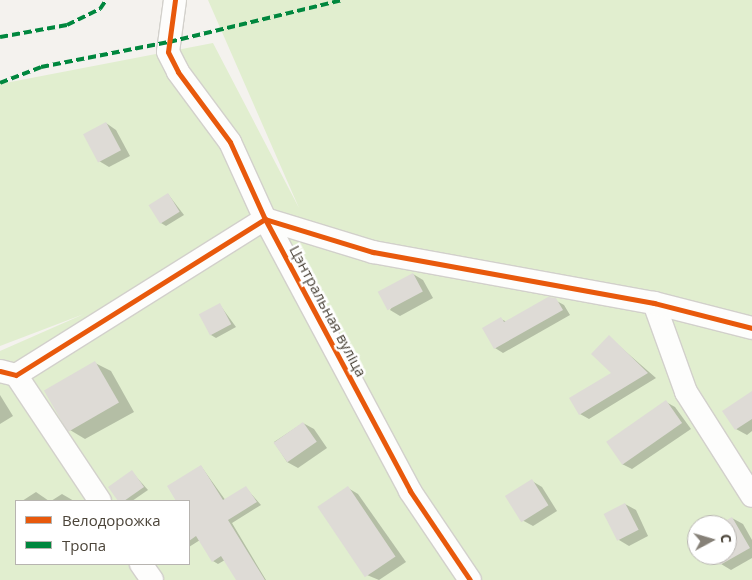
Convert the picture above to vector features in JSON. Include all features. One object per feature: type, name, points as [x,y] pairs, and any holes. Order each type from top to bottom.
[{"type":"street","name":"Цэнтральная вуліца","points":[[175,0],[168,52],[178,72],[230,142],[265,219],[410,491],[470,580]]},
{"type":"street","points":[[99,500],[8,373],[265,219],[373,252],[654,303],[752,328]]},
{"type":"street","points":[[654,303],[686,392],[752,496]]},
{"type":"street","points":[[142,565],[152,580]]},
{"type":"green space","points":[[208,0],[752,0],[752,580],[0,580],[0,351],[84,314],[0,346],[0,84],[213,43],[299,208]]},
{"type":"building","points":[[106,122],[121,150],[98,162],[83,134]]},
{"type":"building","points":[[168,193],[180,212],[160,224],[148,205]]},
{"type":"building","points":[[413,273],[423,292],[388,310],[378,292]]},
{"type":"building","points":[[548,297],[556,298],[563,310],[494,349],[482,328],[501,317],[504,322]]},
{"type":"building","points":[[220,303],[231,324],[210,335],[199,314]]},
{"type":"building","points":[[609,335],[648,373],[579,415],[569,398],[611,373],[591,354]]},
{"type":"building","points":[[95,361],[119,403],[68,432],[44,390]]},
{"type":"building","points":[[752,391],[752,419],[735,430],[722,411]]},
{"type":"building","points":[[666,400],[682,423],[622,465],[606,442]]},
{"type":"building","points":[[303,422],[317,442],[287,462],[274,443]]},
{"type":"building","points":[[201,465],[223,500],[246,486],[257,502],[228,520],[265,580],[236,580],[221,556],[212,562],[196,536],[190,540],[190,500],[175,500],[167,486]]},
{"type":"building","points":[[132,470],[144,487],[125,500],[117,500],[108,487]]},
{"type":"building","points":[[532,479],[548,505],[521,522],[505,496]]},
{"type":"building","points":[[348,486],[396,556],[365,577],[317,507]]},
{"type":"building","points":[[625,503],[639,530],[617,541],[604,514]]},
{"type":"building","points":[[737,526],[750,548],[737,555]]},
{"type":"marked path","points":[[0,37],[67,25],[100,9],[106,0]]},
{"type":"marked path","points":[[0,83],[41,67],[169,42],[342,0]]},
{"type":"cycle path","points":[[175,0],[168,52],[178,72],[230,142],[265,219],[410,491],[470,580]]},
{"type":"cycle path","points":[[0,371],[16,375],[265,219],[373,252],[654,303],[752,328]]}]
